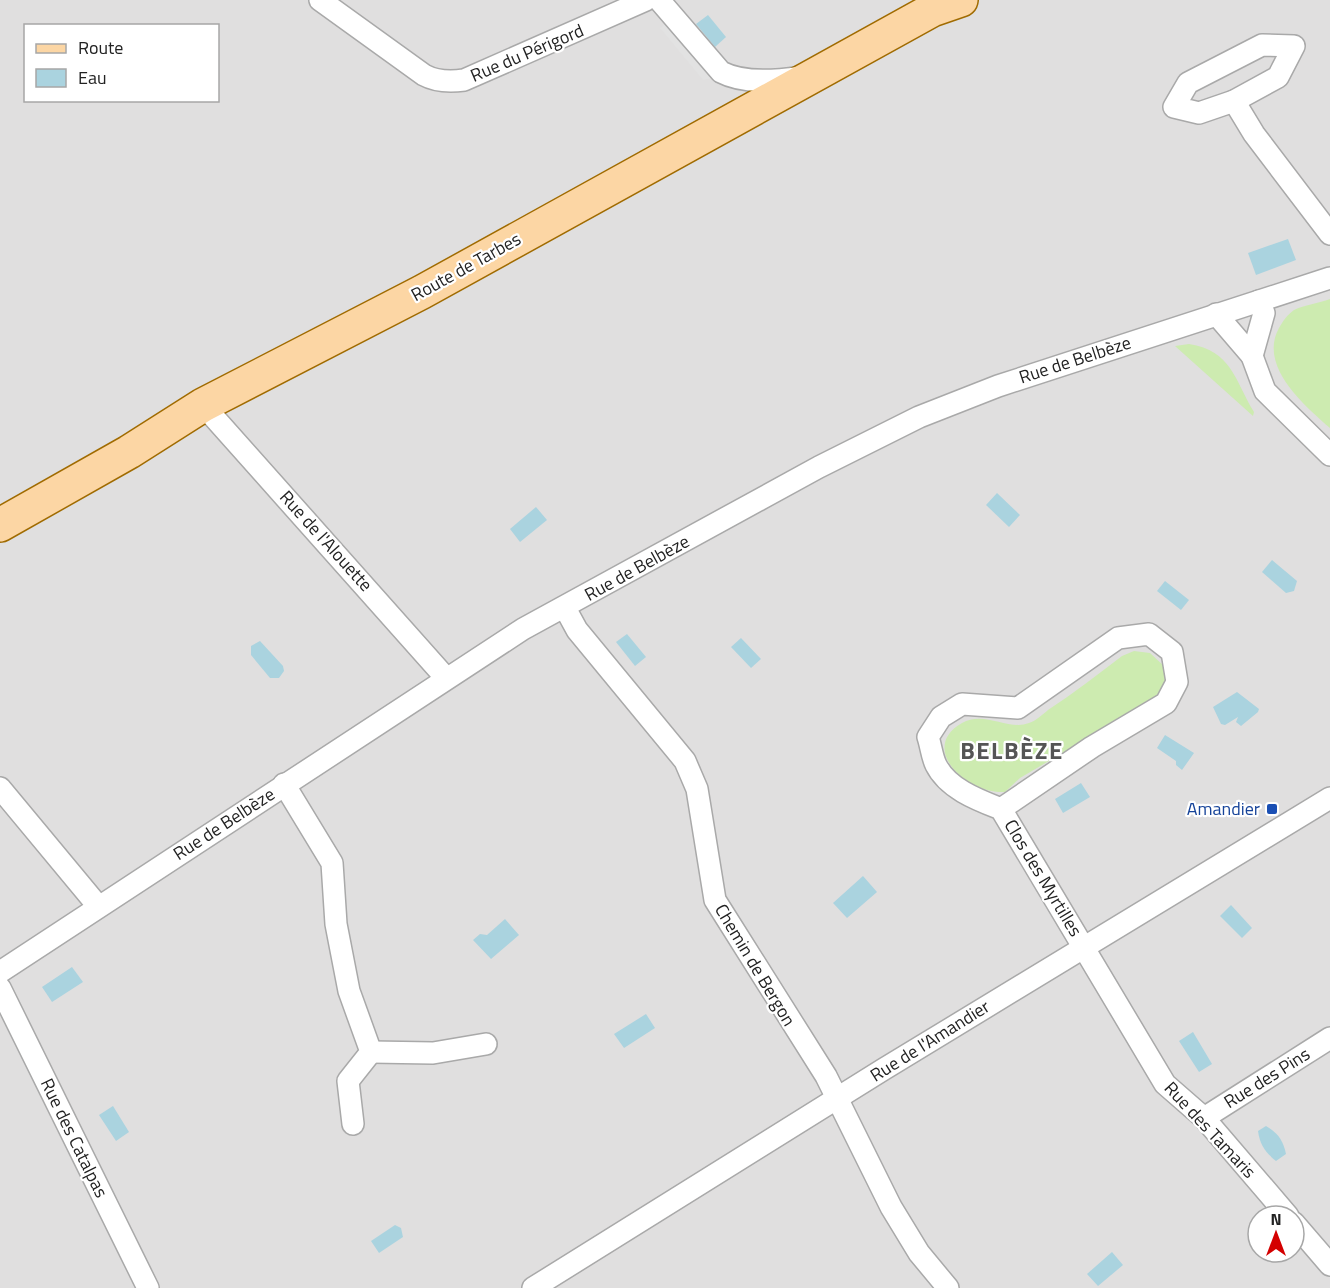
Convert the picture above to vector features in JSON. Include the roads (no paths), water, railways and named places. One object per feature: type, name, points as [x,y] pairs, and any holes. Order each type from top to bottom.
[{"type":"main road","name":"Route de Tarbes","points":[[0,525],[129,452],[203,405],[422,292],[945,3]]},
{"type":"street","name":"Rue du Périgord","points":[[320,0],[424,75],[439,81],[464,80],[646,0]]},
{"type":"street","points":[[659,0],[714,66],[729,76],[756,80],[816,75]]},
{"type":"street","points":[[1262,45],[1294,46],[1278,77],[1234,101],[1199,113],[1174,106],[1188,83],[1262,45]]},
{"type":"street","points":[[1234,101],[1254,134],[1330,234]]},
{"type":"street","name":"Rue de Belbèze","points":[[0,972],[523,629],[819,467],[919,417],[998,386],[1330,278]]},
{"type":"street","points":[[1252,356],[1264,313],[1259,301]]},
{"type":"street","points":[[1216,314],[1252,356],[1265,391],[1330,455]]},
{"type":"street","name":"Rue de l'Alouette","points":[[203,405],[446,678]]},
{"type":"street","name":"Chemin de Bergon","points":[[565,608],[577,630],[685,761],[697,789],[715,900],[838,1098],[891,1207],[919,1253],[948,1288]]},
{"type":"street","name":"Clos des Myrtilles","points":[[1001,809],[1092,747],[1166,703],[1178,682],[1172,652],[1149,634],[1118,638],[1018,708],[962,704],[941,717],[928,737],[936,765],[954,786],[975,799],[1001,809],[1084,947]]},
{"type":"street","points":[[284,784],[332,863],[336,924],[349,991],[371,1052]]},
{"type":"street","points":[[0,788],[98,906]]},
{"type":"street","name":"Rue de l'Amandier","points":[[533,1288],[838,1098],[1330,798]]},
{"type":"street","name":"Rue des Tamaris","points":[[1084,947],[1165,1084],[1204,1118],[1278,1204]]},
{"type":"street","name":"Rue des Catalpas","points":[[0,988],[148,1288]]},
{"type":"street","name":"Rue des Pins","points":[[1204,1118],[1330,1038]]},
{"type":"street","points":[[371,1052],[433,1053],[486,1044]]},
{"type":"street","points":[[353,1124],[348,1081],[371,1052]]},
{"type":"street","points":[[1306,1237],[1330,1265]]},
{"type":"water","points":[[708,15],[726,37],[715,47],[696,24]]},
{"type":"water","points":[[1288,239],[1296,260],[1256,275],[1248,253]]},
{"type":"water","points":[[997,493],[1020,515],[1009,527],[986,505]]},
{"type":"water","points":[[536,507],[547,520],[520,542],[510,529]]},
{"type":"water","points":[[1272,560],[1297,581],[1294,591],[1286,593],[1262,572]]},
{"type":"water","points":[[1165,581],[1189,600],[1181,610],[1157,591]]},
{"type":"water","points":[[627,634],[646,657],[635,666],[616,642]]},
{"type":"water","points":[[741,638],[761,659],[751,668],[731,647]]},
{"type":"water","points":[[260,641],[283,666],[284,671],[279,678],[270,678],[251,655],[251,646]]},
{"type":"water","points":[[1237,692],[1259,709],[1258,712],[1241,726],[1236,722],[1238,717],[1225,725],[1221,724],[1213,707]]},
{"type":"water","points":[[1165,735],[1194,753],[1182,770],[1176,765],[1176,761],[1157,748]]},
{"type":"water","points":[[1081,783],[1090,797],[1063,813],[1055,799]]},
{"type":"water","points":[[863,876],[877,892],[847,918],[833,903]]},
{"type":"water","points":[[1231,905],[1252,928],[1242,938],[1220,916]]},
{"type":"water","points":[[505,919],[519,935],[491,959],[473,940],[480,934],[487,935]]},
{"type":"water","points":[[72,967],[83,982],[52,1002],[42,987]]},
{"type":"water","points":[[646,1014],[655,1028],[624,1048],[614,1034]]},
{"type":"water","points":[[1193,1032],[1212,1064],[1199,1072],[1179,1041]]},
{"type":"water","points":[[113,1106],[129,1132],[116,1141],[99,1115]]},
{"type":"water","points":[[1266,1126],[1279,1137],[1285,1149],[1286,1154],[1276,1161],[1266,1151],[1260,1140],[1258,1131]]},
{"type":"water","points":[[395,1225],[401,1228],[403,1237],[379,1253],[371,1241]]},
{"type":"water","points":[[1112,1252],[1123,1265],[1098,1286],[1087,1274]]},
{"type":"place","name":"Amandier","points":[[1272,809]]},
{"type":"district","name":"BELBÈZE","points":[[1012,751]]}]
